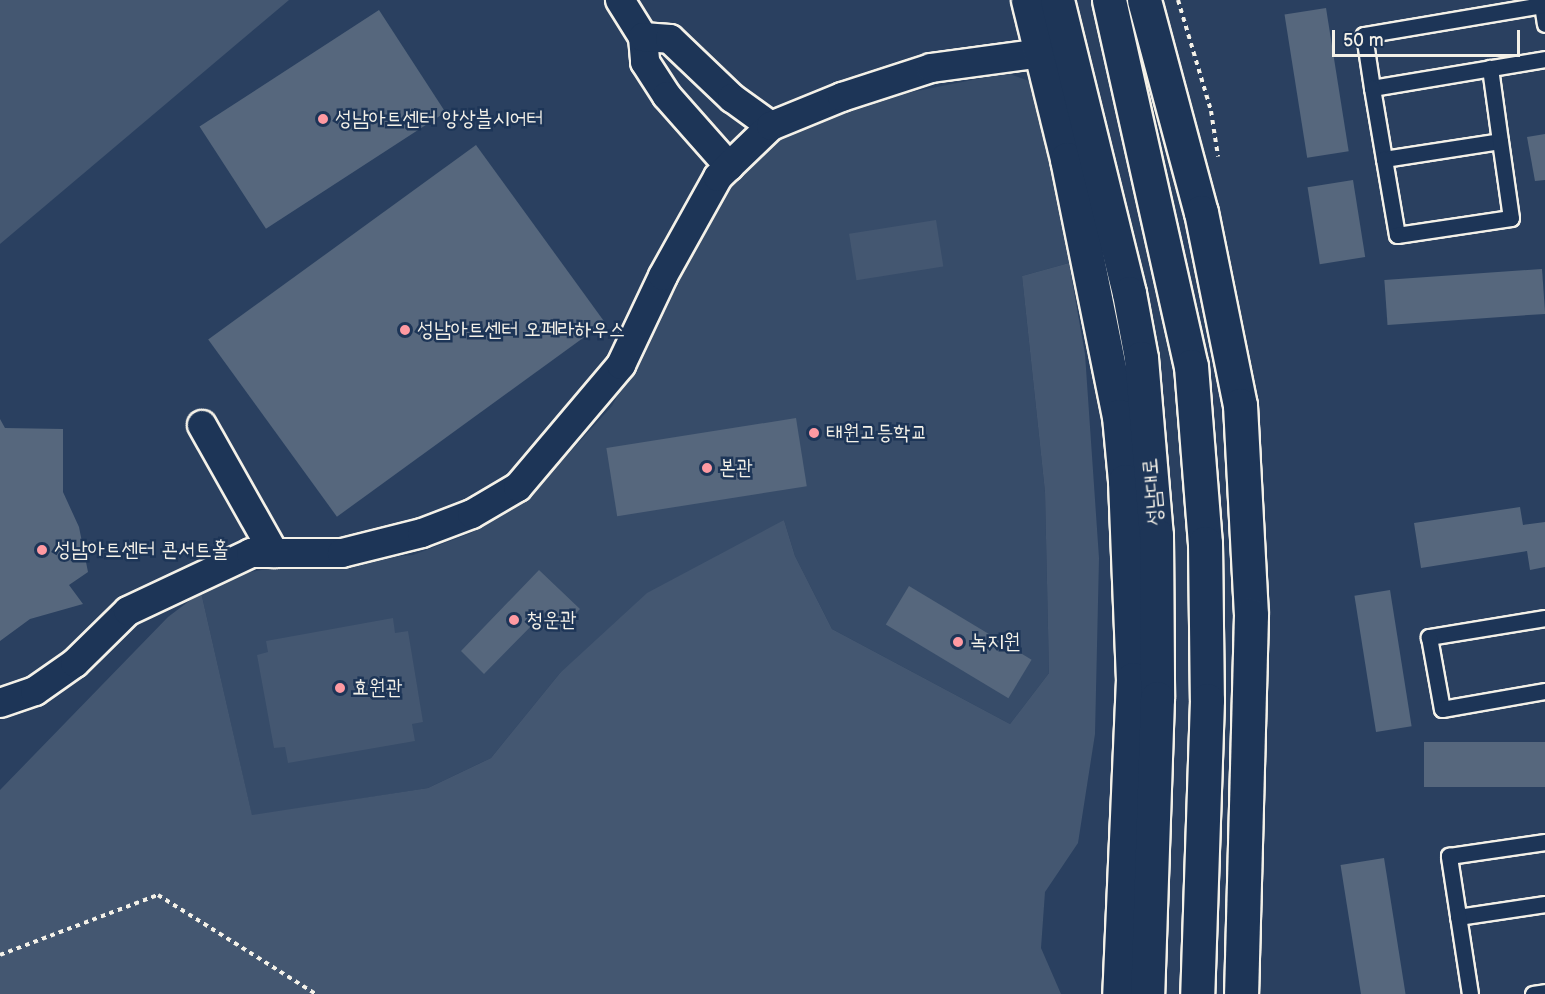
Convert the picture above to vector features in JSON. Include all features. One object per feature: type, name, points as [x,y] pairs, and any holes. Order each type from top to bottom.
[{"type":"main road","points":[[1028,0],[1042,53],[1119,416],[1125,481],[1132,679],[1119,994]]},
{"type":"main road","name":"성남대로","points":[[1057,0],[1130,293],[1141,358],[1156,547],[1157,698],[1147,994]]},
{"type":"main road","points":[[1109,0],[1191,366],[1205,543],[1207,678],[1197,994]]},
{"type":"main road","points":[[1144,0],[1201,212],[1240,405],[1251,615],[1241,994]]},
{"type":"street","points":[[620,0],[643,37],[645,62],[667,96],[729,166]]},
{"type":"street","points":[[643,37],[670,39],[732,98],[771,126]]},
{"type":"street","points":[[0,703],[35,692],[75,663],[128,611],[251,553],[342,553],[422,533],[472,514],[518,487],[621,365],[663,276],[718,177],[771,126],[842,97],[931,68],[1042,53]]},
{"type":"street","points":[[202,424],[274,553]]},
{"type":"lane","points":[[1490,68],[1511,218],[1397,235],[1364,35],[1542,5],[1545,24]]},
{"type":"lane","points":[[1372,88],[1545,59]]},
{"type":"lane","points":[[1384,159],[1500,141]]},
{"type":"lane","points":[[1545,618],[1430,638],[1442,709],[1545,691]]},
{"type":"lane","points":[[1470,994],[1449,856],[1545,842]]},
{"type":"lane","points":[[1458,917],[1545,904]]},
{"type":"lane","points":[[1533,994],[1545,992]]},
{"type":"path","points":[[0,955],[158,895],[316,994]]},
{"type":"shaded area","points":[[0,0],[289,0],[0,244]]},
{"type":"shaded area","name":"태원고등학교","points":[[1007,73],[1043,86],[1069,263],[1022,276],[1045,492],[1049,673],[1010,724],[832,629],[795,556],[784,520],[560,673],[491,758],[428,788],[252,816],[201,592],[235,575],[272,568],[413,555],[471,533],[528,498],[612,406],[731,181],[780,137],[867,101]]},
{"type":"shaded area","points":[[936,220],[943,266],[856,280],[849,234]]},
{"type":"shaded area","points":[[1069,263],[1085,354],[1099,558],[1095,734],[1078,843],[1045,892],[1041,948],[1061,994],[0,994],[0,790],[168,617],[201,592],[252,815],[428,788],[491,758],[560,673],[647,593],[784,520],[795,556],[832,629],[1010,724],[1049,673],[1045,492],[1022,276]]},
{"type":"shaded area","name":"효원관","points":[[393,618],[395,633],[408,631],[423,722],[412,724],[415,741],[288,763],[285,747],[274,748],[257,655],[268,652],[266,641]]},
{"type":"building","points":[[1326,8],[1349,151],[1307,158],[1285,15]]},
{"type":"building","name":"성남아트센터 앙상블시어터","points":[[379,10],[445,112],[266,229],[200,127]]},
{"type":"building","points":[[1545,134],[1545,180],[1535,181],[1527,137]]},
{"type":"building","name":"성남아트센터 오페라하우스","points":[[476,145],[605,322],[337,517],[208,340]]},
{"type":"building","points":[[1353,180],[1365,257],[1320,264],[1308,187]]},
{"type":"building","points":[[1542,269],[1545,314],[1388,325],[1384,280]]},
{"type":"building","name":"본관","points":[[796,418],[807,486],[617,516],[606,448]]},
{"type":"building","name":"성남아트센터 콘서트홀","points":[[0,419],[5,428],[63,429],[63,492],[79,527],[88,572],[69,585],[83,604],[30,619],[0,641]]},
{"type":"building","points":[[1520,507],[1523,525],[1545,522],[1545,567],[1530,570],[1527,551],[1421,568],[1414,523]]},
{"type":"building","name":"청운관","points":[[539,570],[580,609],[562,628],[545,612],[484,674],[461,651]]},
{"type":"building","name":"녹지원","points":[[909,586],[1032,660],[1008,698],[886,625]]},
{"type":"building","points":[[1390,590],[1412,726],[1376,732],[1354,596]]},
{"type":"building","points":[[1424,742],[1545,742],[1545,787],[1424,787]]},
{"type":"building","points":[[1384,858],[1406,994],[1361,994],[1341,865]]},
{"type":"place","name":"성남아트센터 앙상블시어터","points":[[323,119]]},
{"type":"place","name":"성남아트센터 오페라하우스","points":[[405,330]]},
{"type":"place","name":"태원고등학교","points":[[814,433]]},
{"type":"place","name":"본관","points":[[707,468]]},
{"type":"place","name":"성남아트센터 콘서트홀","points":[[42,550]]},
{"type":"place","name":"청운관","points":[[514,620]]},
{"type":"place","name":"녹지원","points":[[958,642]]},
{"type":"place","name":"효원관","points":[[340,688]]}]
